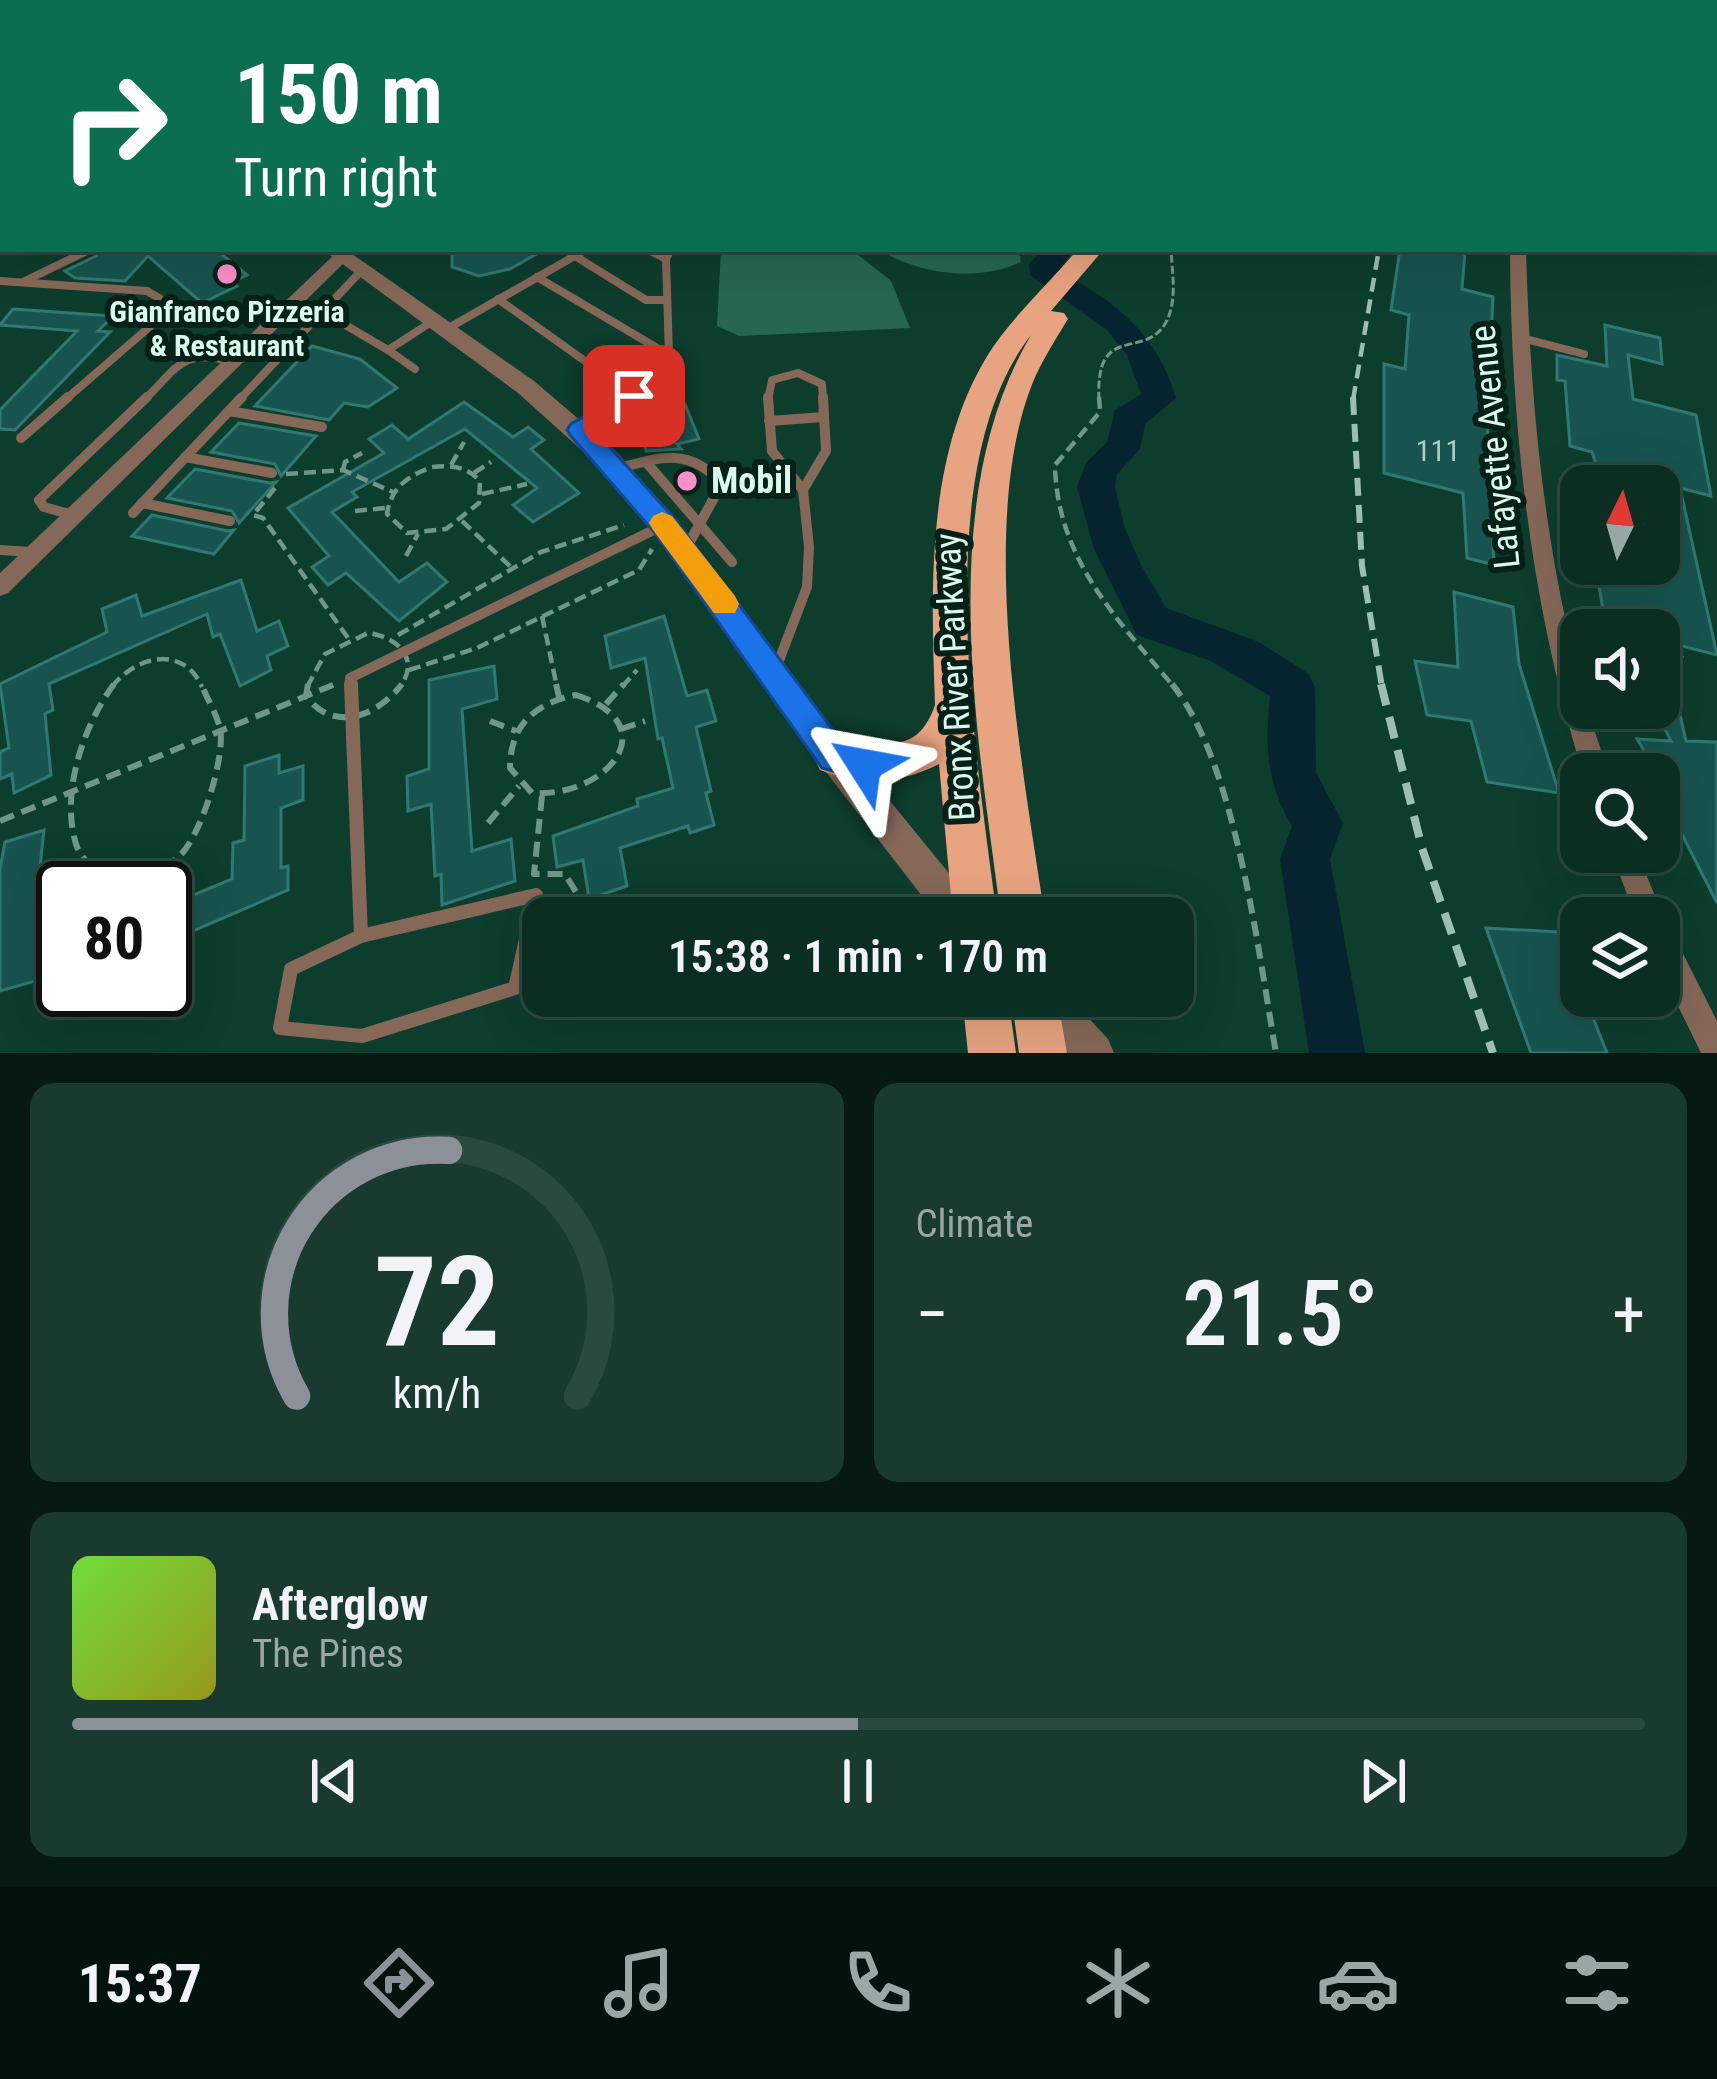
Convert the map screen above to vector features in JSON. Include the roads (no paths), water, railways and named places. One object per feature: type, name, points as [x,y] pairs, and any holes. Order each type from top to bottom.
[{"type":"highway","name":"Bronx River Parkway","points":[[1081,276],[1090,252]]},
{"type":"highway","name":"Bronx River Parkway","points":[[973,897],[956,698],[954,558],[968,440],[994,369],[1109,252]]},
{"type":"highway","name":"Bronx River Parkway","points":[[1021,897],[998,707],[992,529],[1013,394],[1053,306]]},
{"type":"highway","points":[[834,758],[893,765],[917,758],[944,734],[956,698]]},
{"type":"highway","points":[[988,1017],[992,1053]]},
{"type":"highway","points":[[1040,1017],[1043,1053]]},
{"type":"street","name":"Lafayette Avenue","points":[[1518,252],[1518,337],[1560,651],[1590,753]]},
{"type":"street","points":[[0,587],[342,255],[580,430],[617,469],[684,551],[834,758],[945,897]]},
{"type":"street","points":[[1680,978],[1717,1053]]},
{"type":"street","points":[[1059,1017],[1094,1053]]},
{"type":"lane","points":[[22,283],[85,252]]},
{"type":"lane","points":[[388,350],[498,299],[581,252]]},
{"type":"lane","points":[[580,430],[664,375],[669,355],[669,254]]},
{"type":"lane","points":[[230,521],[137,508],[229,411],[342,255]]},
{"type":"lane","points":[[574,256],[646,300],[668,301]]},
{"type":"lane","points":[[537,278],[669,355]]},
{"type":"lane","points":[[0,281],[147,291],[164,301],[154,323],[21,438]]},
{"type":"lane","points":[[498,299],[634,396]]},
{"type":"lane","points":[[347,326],[416,368]]},
{"type":"lane","points":[[1518,337],[1584,354]]},
{"type":"lane","points":[[73,515],[44,507],[39,500],[188,358],[200,355],[230,362]]},
{"type":"lane","points":[[774,674],[807,587],[809,547],[803,490],[772,451],[767,390],[772,380],[794,372],[815,376],[822,384],[826,451],[803,490]]},
{"type":"lane","points":[[229,411],[322,427]]},
{"type":"lane","points":[[770,421],[824,417]]},
{"type":"lane","points":[[617,469],[686,454],[703,459],[722,483],[684,551]]},
{"type":"lane","points":[[184,457],[272,473]]},
{"type":"lane","points":[[646,462],[732,562]]},
{"type":"lane","points":[[361,936],[350,678],[664,525]]},
{"type":"lane","points":[[0,550],[35,552]]},
{"type":"lane","points":[[536,895],[514,988],[362,1036],[280,1028],[291,969],[361,936],[405,926],[536,895]]},
{"type":"waterway","points":[[1057,252],[1055,259],[1044,264],[1045,275],[1102,310],[1132,337],[1159,398],[1127,419],[1125,443],[1104,465],[1096,487],[1105,526],[1134,591],[1152,622],[1244,656],[1293,688],[1289,758],[1297,788],[1318,823],[1305,859],[1337,1053]]},
{"type":"railway","points":[[1353,399],[1378,252]]},
{"type":"railway","points":[[1353,399],[1362,566],[1382,687]]},
{"type":"railway","points":[[1381,684],[1422,848],[1493,1053]]},
{"type":"place","name":"Gianfranco Pizzeria & Restaurant","points":[[227,274]]},
{"type":"place","name":"Mobil","points":[[687,481]]}]
